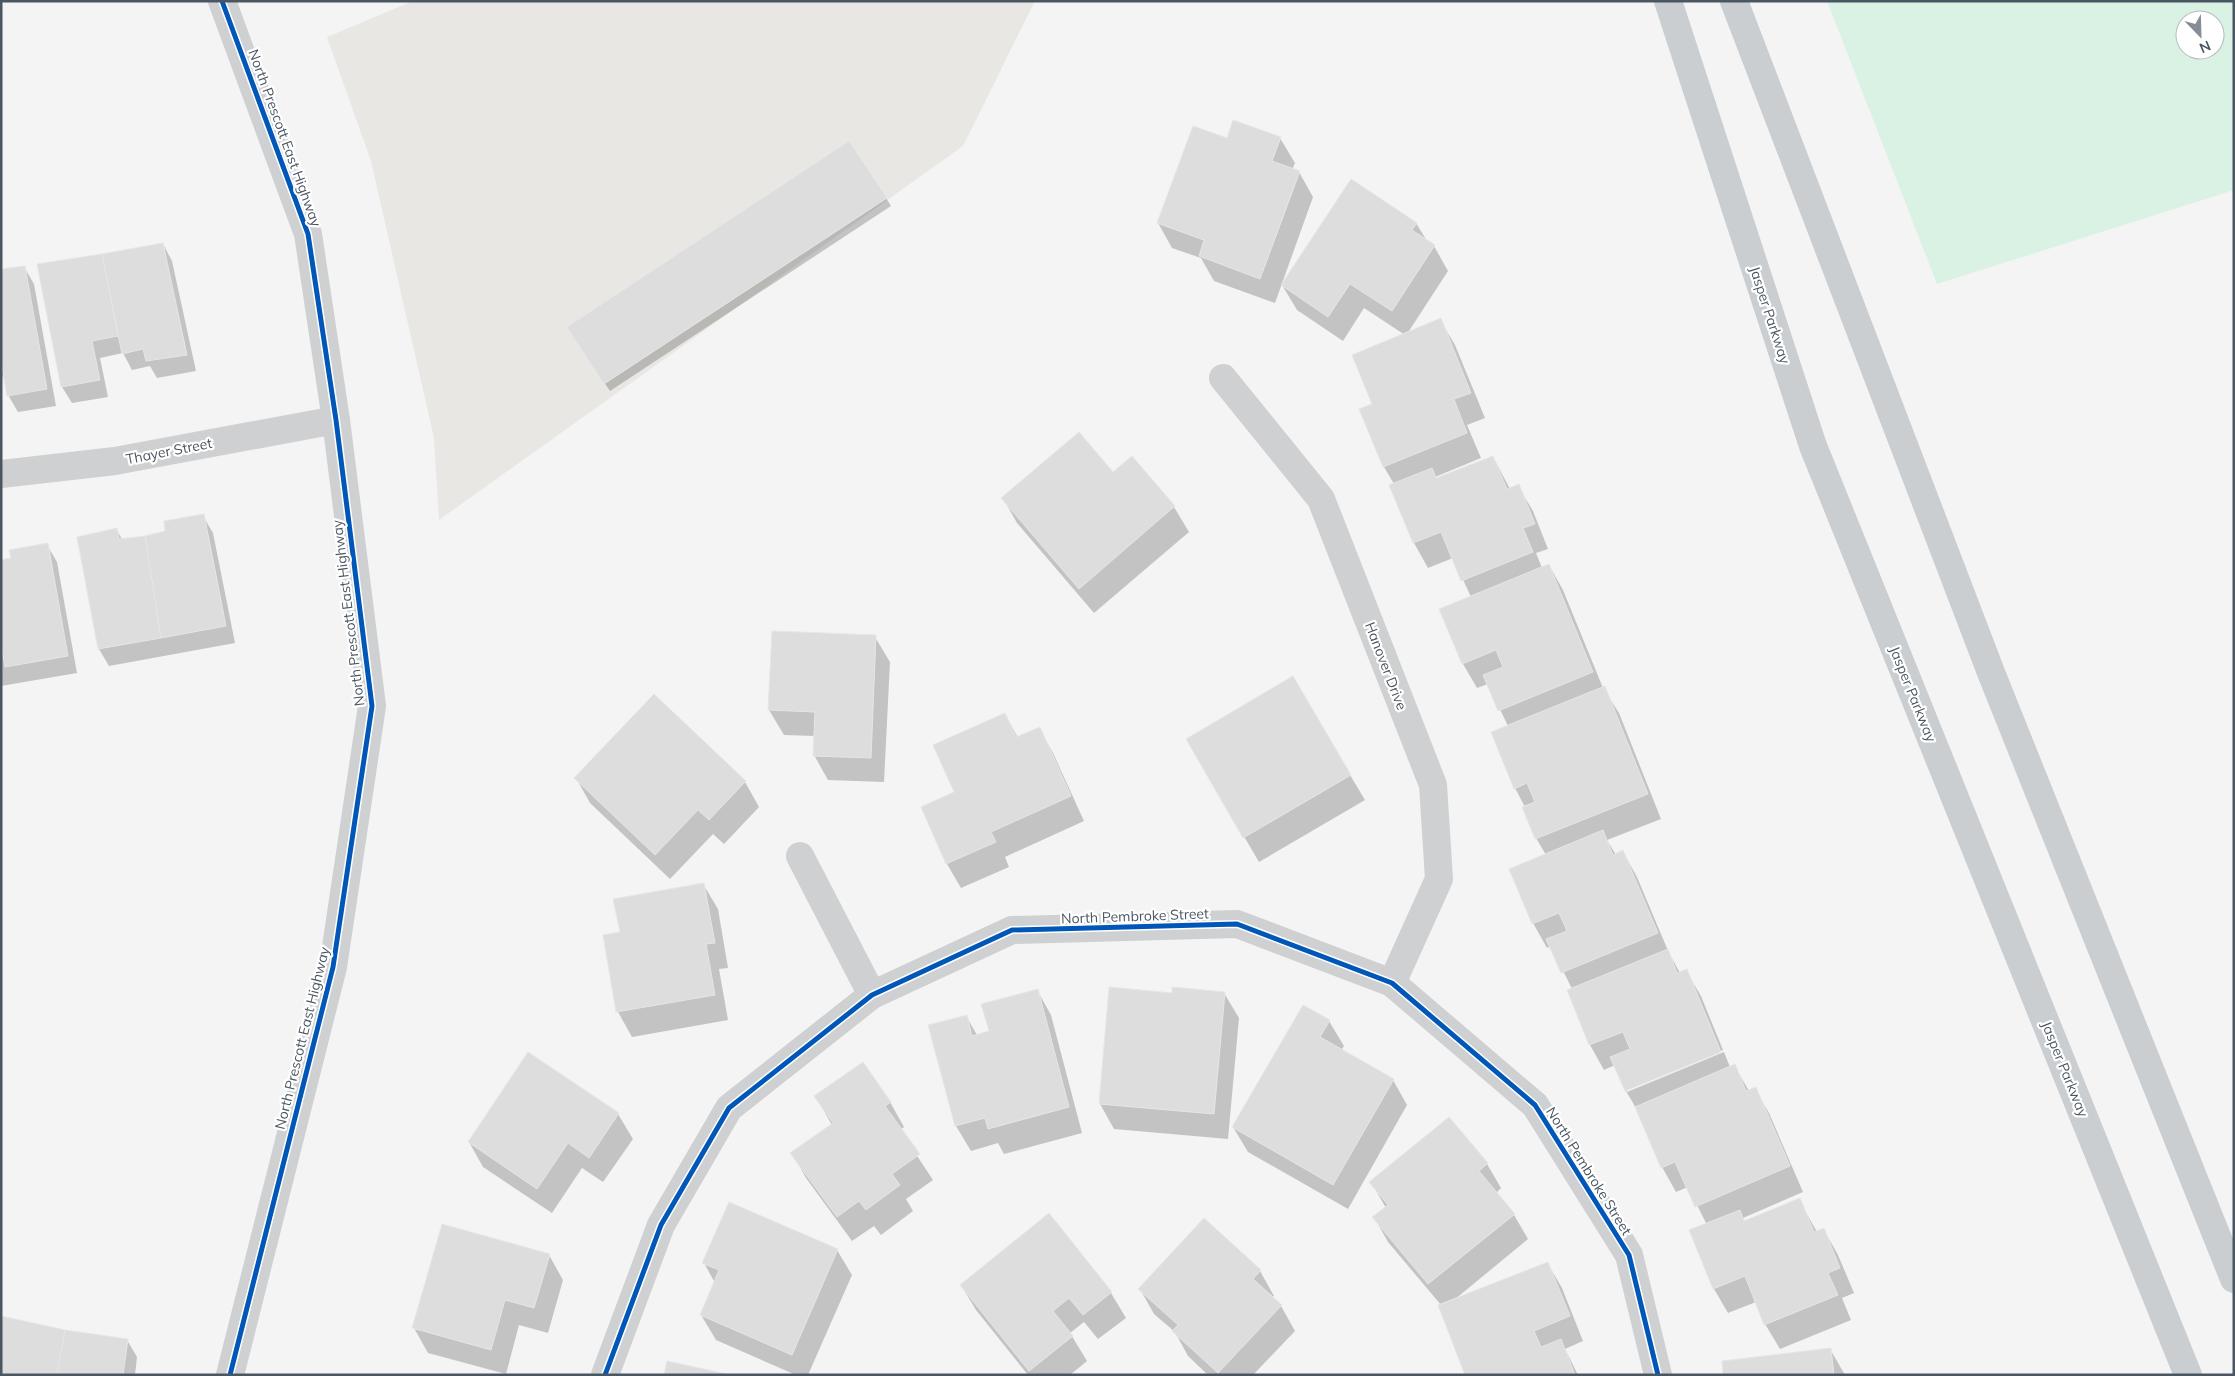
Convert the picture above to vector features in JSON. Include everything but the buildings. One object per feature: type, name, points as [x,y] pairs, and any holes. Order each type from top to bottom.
[{"type":"main road","name":"Jasper Parkway","points":[[1668,1],[1812,446],[2188,1375]]},
{"type":"main road","points":[[1734,1],[1988,666],[2234,1279]]},
{"type":"street","name":"North Prescott East Highway","points":[[222,1],[308,234],[336,420],[372,706],[333,967],[230,1375]]},
{"type":"street","name":"Hanover Drive","points":[[1222,378],[1321,499],[1433,785],[1439,879],[1392,983]]},
{"type":"street","name":"Thayer Street","points":[[1,474],[116,461],[336,420]]},
{"type":"street","points":[[800,856],[872,995]]},
{"type":"street","name":"North Pembroke Street","points":[[605,1375],[661,1225],[729,1108],[872,995],[1012,930],[1236,924],[1392,983],[1534,1105],[1629,1254],[1658,1375]]},
{"type":"shaded area","points":[[413,1],[1035,1],[963,146],[439,520],[434,438],[371,161],[327,37]]},
{"type":"green space","points":[[1827,1],[2234,1],[2234,190],[1937,284]]},
{"type":"cycle path","points":[[222,1],[308,234],[336,420],[372,706],[333,967],[230,1375]]},
{"type":"cycle path","points":[[605,1375],[661,1225],[729,1108],[872,995],[1012,930],[1237,924],[1392,983],[1535,1105],[1629,1255],[1658,1375]]}]
